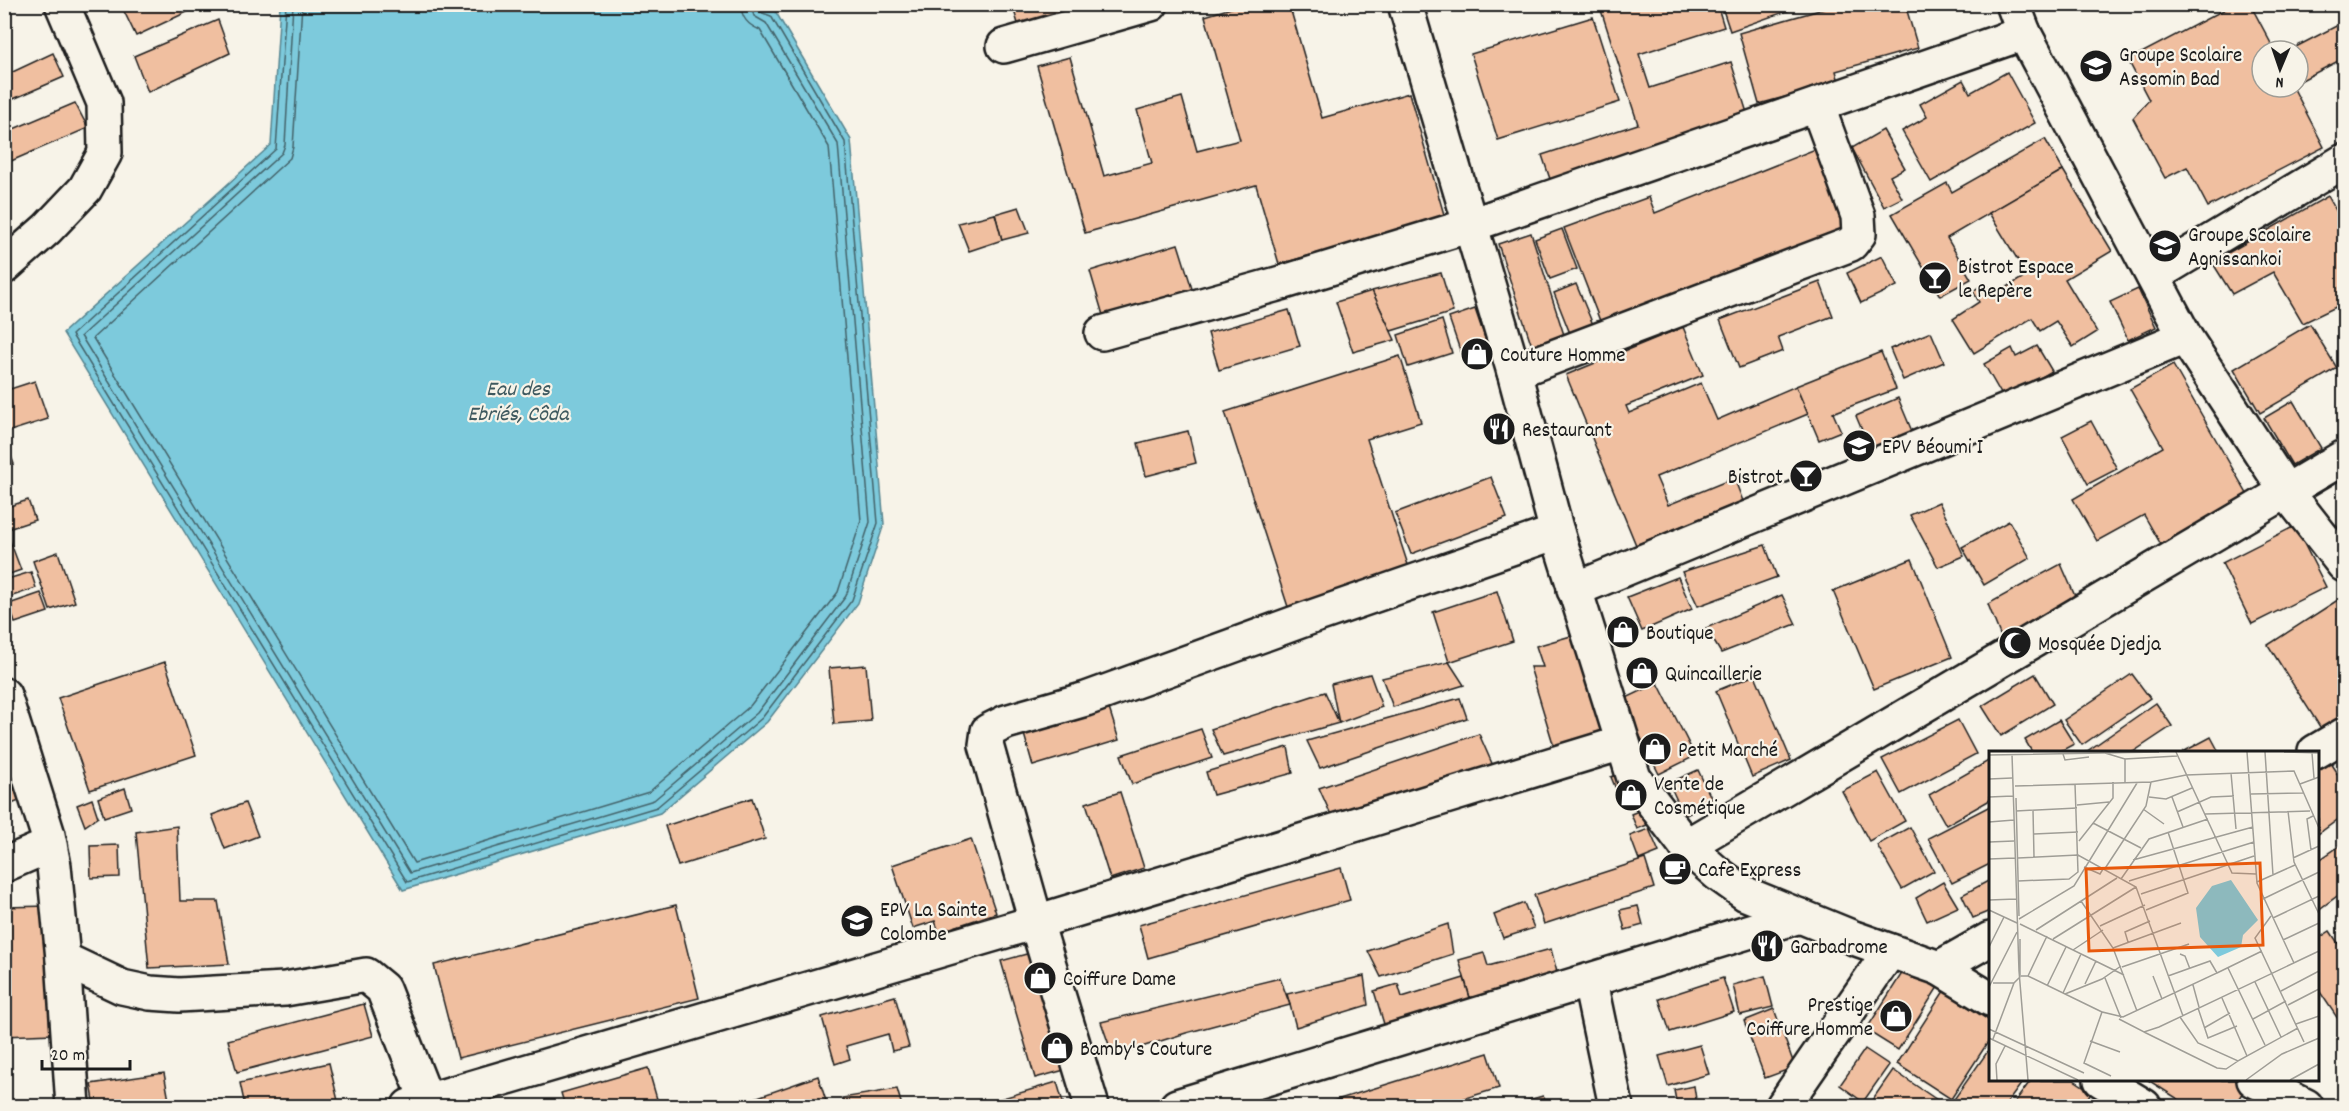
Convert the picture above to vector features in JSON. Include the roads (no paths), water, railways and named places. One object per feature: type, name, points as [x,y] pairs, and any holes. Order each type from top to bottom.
[{"type":"street","points":[[4,267],[47,229],[86,189],[105,153],[104,103],[62,4]]},
{"type":"street","points":[[1004,46],[1151,4]]},
{"type":"street","points":[[1405,4],[1514,372],[1574,590],[1634,778],[1686,846],[1718,874],[1746,894],[1939,968],[1989,998]]},
{"type":"street","points":[[1102,333],[1281,283],[1471,225],[1817,105],[2018,19],[2186,337],[2286,491],[2344,565]]},
{"type":"street","points":[[1514,372],[1851,244],[1859,234],[1858,216],[1817,105]]},
{"type":"street","points":[[2153,276],[2344,161]]},
{"type":"street","points":[[1574,590],[2186,337]]},
{"type":"street","points":[[1686,846],[2344,457]]},
{"type":"street","points":[[1092,1107],[986,745],[988,731],[1006,722],[1086,699],[1306,619],[1557,532]]},
{"type":"street","points":[[4,695],[36,792],[50,845],[63,959],[73,1107]]},
{"type":"street","points":[[2318,751],[2344,735]]},
{"type":"street","points":[[63,959],[122,987],[150,993],[285,989],[366,975],[383,989],[422,1105],[1036,922],[1622,743]]},
{"type":"street","points":[[4,865],[50,845]]},
{"type":"street","points":[[1177,1107],[1800,916]]},
{"type":"street","points":[[1939,968],[1989,940]]},
{"type":"street","points":[[1783,1107],[1890,951]]},
{"type":"street","points":[[1590,982],[1616,1107]]},
{"type":"street","points":[[2256,1081],[2306,1107]]},
{"type":"water","name":"Eau des Ebriés, Côda","points":[[280,5],[756,5],[774,9],[851,140],[884,524],[858,603],[767,722],[660,813],[403,890],[63,333],[271,145]]},
{"type":"place","name":"Groupe Scolaire Assomin Bad","points":[[2096,66]]},
{"type":"place","name":"Groupe Scolaire Agnissankoi","points":[[2165,246]]},
{"type":"place","name":"Bistrot Espace le Repère","points":[[1935,278]]},
{"type":"place","name":"Couture Homme","points":[[1477,354]]},
{"type":"place","name":"Restaurant","points":[[1499,429]]},
{"type":"place","name":"EPV Béoumi I","points":[[1859,446]]},
{"type":"place","name":"Bistrot","points":[[1806,476]]},
{"type":"place","name":"Boutique","points":[[1623,632]]},
{"type":"place","name":"Mosquée Djedja","points":[[2015,643]]},
{"type":"place","name":"Quincaillerie","points":[[1642,673]]},
{"type":"place","name":"Petit Marché","points":[[1655,749]]},
{"type":"place","name":"Vente de Cosmétique","points":[[1631,795]]},
{"type":"place","name":"Cafe Express","points":[[1675,869]]},
{"type":"place","name":"EPV La Sainte Colombe","points":[[857,921]]},
{"type":"place","name":"Garbadrome","points":[[1767,946]]},
{"type":"place","name":"Coiffure Dame","points":[[1040,978]]},
{"type":"place","name":"Prestige Coiffure Homme","points":[[1896,1016]]},
{"type":"place","name":"Bamby's Couture","points":[[1057,1048]]}]
